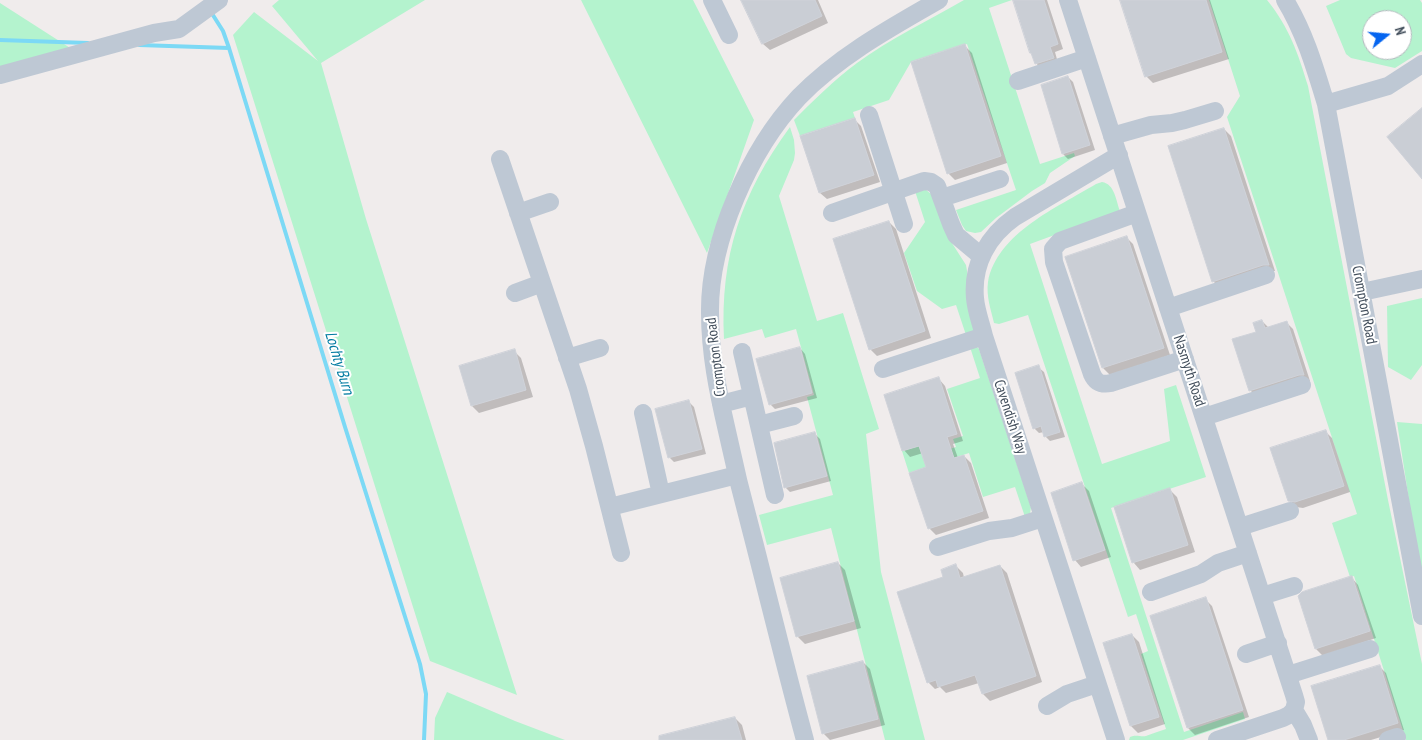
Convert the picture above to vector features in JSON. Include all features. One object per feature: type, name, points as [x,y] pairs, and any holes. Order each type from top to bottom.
[{"type":"street","points":[[0,75],[154,33],[179,29],[218,0]]},
{"type":"street","points":[[712,0],[729,35]]},
{"type":"street","name":"Crompton Road","points":[[805,740],[737,475],[721,404],[711,339],[710,310],[712,282],[724,229],[743,180],[756,155],[786,112],[812,84],[860,48],[939,0]]},
{"type":"street","name":"Nasmyth Road","points":[[1068,0],[1296,699],[1294,710],[1309,740]]},
{"type":"street","name":"Crompton Road","points":[[1285,0],[1295,16],[1309,48],[1326,104],[1422,616]]},
{"type":"street","points":[[1018,80],[1087,58]]},
{"type":"street","points":[[1326,104],[1388,86],[1422,64]]},
{"type":"street","points":[[1112,136],[1151,125],[1185,120],[1215,111]]},
{"type":"street","points":[[869,115],[904,224]]},
{"type":"street","name":"Cavendish Way","points":[[1116,740],[984,336],[974,287],[981,256],[995,233],[1008,221],[1118,155]]},
{"type":"street","points":[[500,159],[568,358],[592,437],[621,553]]},
{"type":"street","points":[[942,198],[1000,179]]},
{"type":"street","points":[[832,213],[927,181],[935,183],[938,186],[956,235],[981,256]]},
{"type":"street","points":[[518,213],[550,202]]},
{"type":"street","points":[[1138,213],[1060,241],[1053,249],[1054,262],[1092,374],[1098,382],[1111,383],[1185,359]]},
{"type":"street","points":[[1168,308],[1266,275]]},
{"type":"street","points":[[1362,292],[1422,280]]},
{"type":"street","points":[[515,293],[542,283]]},
{"type":"street","points":[[882,369],[984,336]]},
{"type":"street","points":[[568,358],[600,348]]},
{"type":"street","points":[[742,352],[775,495]]},
{"type":"street","points":[[1204,417],[1302,385]]},
{"type":"street","points":[[721,404],[752,396]]},
{"type":"street","points":[[642,413],[661,494]]},
{"type":"street","points":[[759,425],[794,416]]},
{"type":"street","points":[[610,507],[737,475]]},
{"type":"street","points":[[1240,527],[1290,511]]},
{"type":"street","points":[[938,547],[989,531],[1012,528],[1043,518]]},
{"type":"street","points":[[1149,586],[1201,574],[1218,563],[1248,553]]},
{"type":"street","points":[[1262,596],[1294,586]]},
{"type":"street","points":[[1246,654],[1278,643]]},
{"type":"street","points":[[1288,675],[1370,649]]},
{"type":"street","points":[[1046,706],[1066,694],[1097,684]]},
{"type":"street","points":[[1217,740],[1238,737],[1286,717],[1294,710]]},
{"type":"green space","points":[[279,0],[425,0],[321,63],[366,219],[517,695],[430,661],[233,35],[254,12],[318,61],[272,6]]},
{"type":"green space","points":[[581,0],[693,0],[754,120],[707,253]]},
{"type":"green space","points":[[964,0],[1012,0],[989,8],[1040,164],[1074,153],[1075,156],[1050,173],[1045,183],[996,218],[981,232],[975,233],[966,231],[956,210],[1016,190],[967,44],[911,62],[889,100],[853,112],[855,118],[800,136],[794,120],[832,83],[857,63],[896,38]]},
{"type":"green space","points":[[1209,0],[1267,0],[1275,10],[1292,41],[1308,86],[1388,500],[1422,664],[1422,740],[1406,740],[1354,576],[1350,577],[1332,523],[1357,514],[1227,117],[1240,96]]},
{"type":"green space","points":[[1340,0],[1420,0],[1422,3],[1422,51],[1412,57],[1412,10],[1362,10],[1362,60],[1408,60],[1395,68],[1351,58],[1346,54],[1326,6]]},
{"type":"green space","points":[[0,3],[78,53],[0,75]]},
{"type":"green space","points":[[790,127],[794,140],[794,160],[779,196],[817,321],[843,313],[879,429],[866,434],[881,572],[925,740],[885,740],[831,528],[767,545],[759,515],[833,495],[807,397],[814,395],[796,329],[765,338],[762,329],[724,339],[726,280],[730,253],[737,227],[758,177]]},
{"type":"green space","points":[[1102,182],[1112,189],[1120,211],[1030,244],[1102,464],[1170,441],[1164,389],[1176,385],[1206,477],[1111,508],[1184,732],[1243,712],[1245,719],[1183,740],[1129,740],[1132,736],[1146,736],[1166,729],[1141,654],[1148,651],[1136,614],[1128,617],[1028,315],[999,324],[994,323],[988,298],[988,282],[994,265],[1003,249],[1031,223]]},
{"type":"green space","points":[[925,189],[931,194],[950,240],[966,265],[977,329],[967,338],[956,305],[942,309],[917,291],[904,253],[925,222],[915,191]]},
{"type":"green space","points":[[1422,298],[1422,365],[1411,380],[1388,367],[1387,306]]},
{"type":"green space","points":[[970,347],[977,347],[979,349],[1031,507],[1030,514],[1025,517],[1015,487],[983,497],[969,453],[909,473],[902,451],[919,446],[923,457],[956,447],[953,439],[963,436],[947,389],[980,378]]},
{"type":"green space","points":[[1397,422],[1422,424],[1422,577],[1419,566]]},
{"type":"green space","points":[[447,692],[565,740],[434,740],[435,718]]},
{"type":"building","points":[[741,0],[815,0],[822,16],[762,44]]},
{"type":"building","points":[[1013,0],[1044,0],[1058,44],[1050,47],[1054,58],[1035,64]]},
{"type":"building","points":[[1120,0],[1206,0],[1222,52],[1145,77]]},
{"type":"building","points":[[965,44],[1001,156],[947,174],[911,62]]},
{"type":"building","points":[[1068,76],[1090,145],[1062,154],[1041,85]]},
{"type":"building","points":[[1422,108],[1422,179],[1387,137]]},
{"type":"building","points":[[855,118],[874,175],[819,193],[800,136]]},
{"type":"building","points":[[1224,128],[1269,265],[1263,265],[1212,282],[1168,146]]},
{"type":"building","points":[[889,221],[925,331],[869,350],[833,239]]},
{"type":"building","points":[[1127,236],[1164,348],[1102,368],[1065,257]]},
{"type":"building","points":[[1262,320],[1265,328],[1287,321],[1304,375],[1249,391],[1232,339],[1256,332],[1253,323]]},
{"type":"building","points":[[800,347],[812,393],[769,405],[756,359]]},
{"type":"building","points":[[515,349],[526,390],[471,406],[459,366]]},
{"type":"building","points":[[1039,365],[1060,432],[1044,437],[1041,426],[1033,429],[1015,373]]},
{"type":"building","points":[[939,377],[957,434],[947,437],[954,458],[964,455],[983,511],[928,529],[909,473],[926,467],[919,446],[902,451],[884,395]]},
{"type":"building","points":[[689,400],[702,449],[668,458],[655,409]]},
{"type":"building","points":[[1326,430],[1344,486],[1295,502],[1288,501],[1270,448]]},
{"type":"building","points":[[815,432],[827,476],[784,488],[774,443]]},
{"type":"building","points":[[1082,482],[1105,550],[1073,561],[1051,493]]},
{"type":"building","points":[[1170,488],[1188,545],[1132,563],[1114,507]]},
{"type":"building","points":[[838,562],[854,621],[796,637],[780,578]]},
{"type":"building","points":[[956,564],[960,578],[1000,565],[1036,676],[982,694],[975,675],[938,687],[936,680],[927,683],[897,592],[943,577],[941,570]]},
{"type":"building","points":[[1352,576],[1370,631],[1315,649],[1298,596],[1302,592]]},
{"type":"building","points":[[1206,597],[1243,710],[1187,728],[1150,616]]},
{"type":"building","points":[[1132,634],[1159,717],[1130,726],[1103,643]]},
{"type":"building","points":[[863,661],[878,719],[822,734],[807,676]]},
{"type":"building","points":[[1380,665],[1398,723],[1344,740],[1328,740],[1311,686]]},
{"type":"building","points":[[735,717],[742,740],[659,740],[659,736]]},
{"type":"waterway","name":"Lochty Burn","points":[[211,12],[223,31],[229,48],[420,664],[426,694],[424,740]]},
{"type":"waterway","points":[[0,40],[88,43]]},
{"type":"waterway","points":[[139,45],[229,48]]}]
